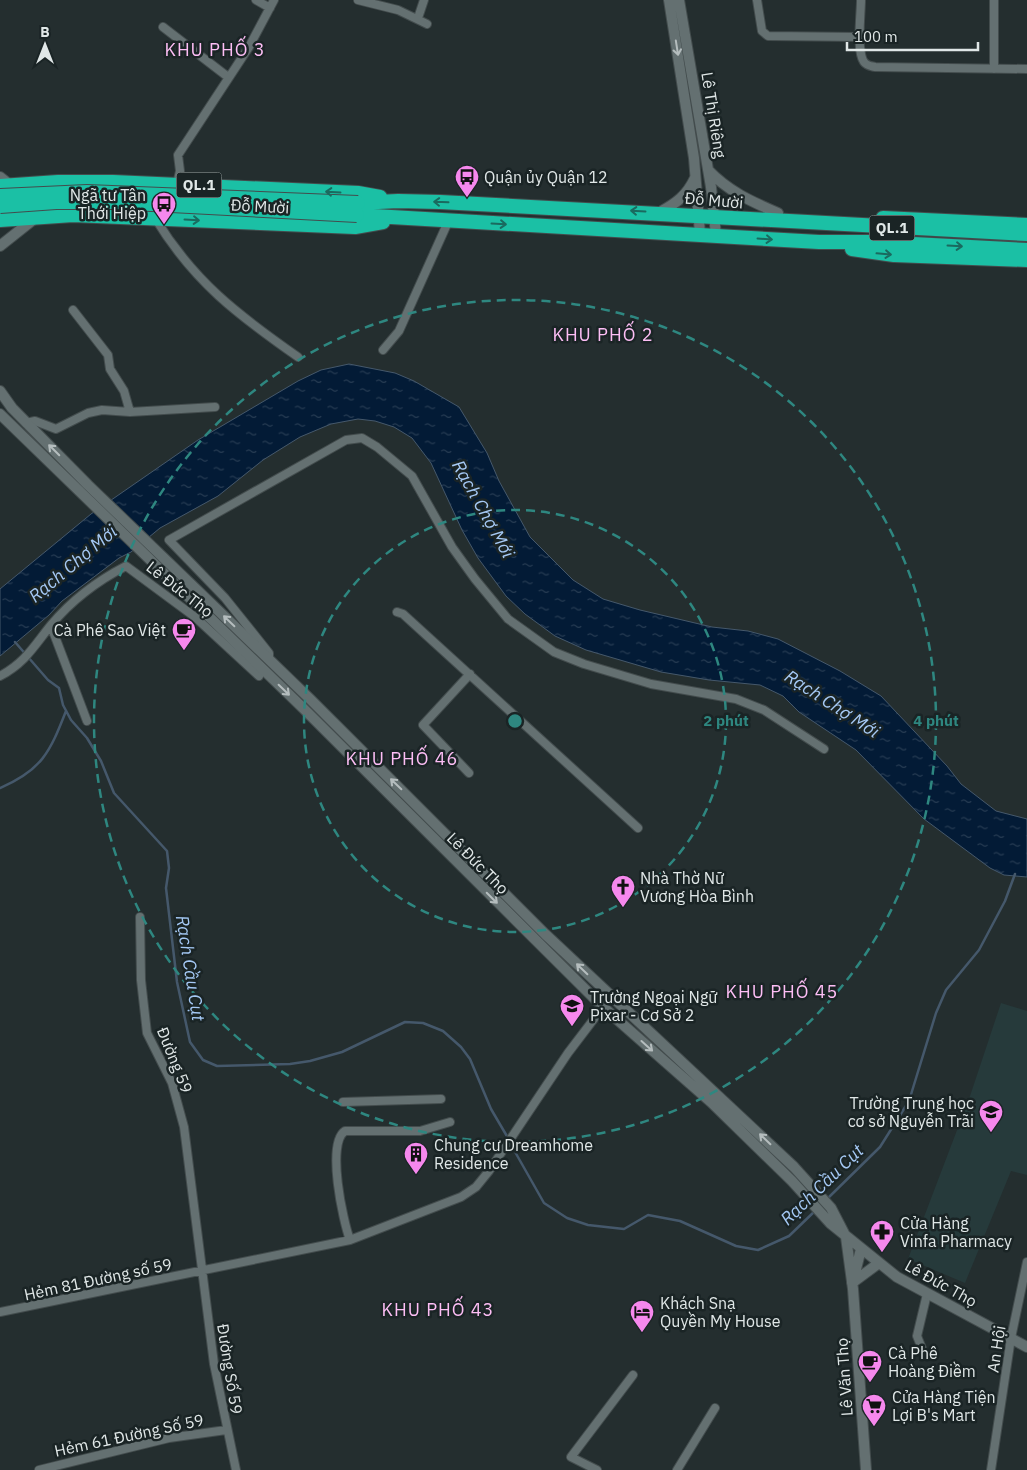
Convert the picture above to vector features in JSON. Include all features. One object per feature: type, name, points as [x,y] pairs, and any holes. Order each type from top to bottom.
[{"type":"highway","name":"Đỗ Mười","points":[[2,188],[58,182],[177,184],[358,193],[398,201],[660,212],[757,221],[1027,234]]},
{"type":"highway","name":"QL.1","points":[[2,188],[358,209]]},
{"type":"highway","points":[[1,215],[2,188]]},
{"type":"highway","name":"Đỗ Mười","points":[[358,209],[398,201]]},
{"type":"highway","name":"QL.1","points":[[1,215],[56,202],[358,209]]},
{"type":"highway","name":"Đỗ Mười","points":[[358,209],[398,219],[819,242],[875,242],[1027,250]]},
{"type":"highway","name":"QL.1","points":[[757,221],[778,212],[1027,225]]},
{"type":"highway","name":"Đỗ Mười","points":[[1,215],[155,218],[355,227],[398,219]]},
{"type":"highway","name":"Đỗ Mười","points":[[819,242],[877,254],[1027,260]]},
{"type":"main road","name":"Lê Thị Riêng","points":[[668,0],[691,135],[699,215],[695,234]]},
{"type":"main road","name":"Lê Thị Riêng","points":[[679,0],[715,217],[716,235]]},
{"type":"main road","points":[[707,169],[722,184],[739,196],[778,212]]},
{"type":"main road","points":[[660,212],[679,202],[686,194],[695,177]]},
{"type":"main road","points":[[0,246],[24,225],[38,216]]},
{"type":"main road","points":[[0,391],[84,488]]},
{"type":"main road","points":[[0,414],[84,488]]},
{"type":"main road","name":"Lê Đức Thọ","points":[[84,488],[160,554],[609,994],[800,1174],[831,1208],[846,1237]]},
{"type":"main road","name":"Lê Đức Thọ","points":[[84,488],[150,559],[603,1007],[711,1102],[846,1237],[879,1263],[927,1294],[1027,1346]]},
{"type":"main road","points":[[439,844],[447,835]]},
{"type":"main road","points":[[603,1007],[609,994]]},
{"type":"main road","name":"Lê Văn Thọ","points":[[846,1237],[852,1283],[866,1470]]},
{"type":"main road","points":[[852,1283],[861,1249]]},
{"type":"main road","points":[[852,1283],[879,1263]]},
{"type":"street","points":[[256,0],[270,8]]},
{"type":"street","points":[[177,184],[180,171],[178,155],[249,47],[274,0]]},
{"type":"street","points":[[358,0],[398,10],[427,24]]},
{"type":"street","points":[[418,18],[424,0]]},
{"type":"street","points":[[757,0],[762,31],[768,36],[861,37]]},
{"type":"street","points":[[861,0],[862,54],[865,64],[875,67],[1027,69]]},
{"type":"street","points":[[994,0],[994,69]]},
{"type":"street","points":[[163,27],[228,77]]},
{"type":"street","points":[[155,218],[196,275],[246,321],[298,358]]},
{"type":"street","points":[[383,350],[399,331],[448,222]]},
{"type":"street","points":[[74,310],[108,354],[110,369],[124,391],[130,412]]},
{"type":"street","points":[[26,423],[35,421],[56,429],[88,412],[102,410],[130,412],[215,407]]},
{"type":"street","name":"Lê Đức Thọ","points":[[270,661],[269,653],[225,598],[169,540],[346,440],[362,438],[377,447],[412,476],[452,547],[508,619],[554,652],[584,664],[651,684],[736,699],[764,710],[824,749]]},
{"type":"street","name":"Lê Đức Thọ","points":[[51,626],[66,610],[107,576],[126,566],[195,617],[260,676]]},
{"type":"street","points":[[397,612],[403,614],[470,674],[638,828]]},
{"type":"street","points":[[0,676],[17,667],[40,642],[51,626]]},
{"type":"street","points":[[51,626],[88,721]]},
{"type":"street","points":[[469,773],[423,725],[470,674]]},
{"type":"street","name":"Đường 59","points":[[140,917],[141,980],[147,1033],[172,1083],[184,1127],[202,1271]]},
{"type":"street","name":"Hẻm 81 Đường số 59","points":[[0,1312],[330,1245],[350,1240],[461,1197],[476,1187],[579,1038],[603,1007]]},
{"type":"street","points":[[343,1102],[441,1099]]},
{"type":"street","points":[[350,1240],[343,1219],[338,1174],[337,1141],[341,1134],[346,1132],[420,1131],[450,1122]]},
{"type":"street","name":"An Hội","points":[[991,1470],[1011,1338],[1027,1262]]},
{"type":"street","name":"Đường Số 59","points":[[202,1271],[214,1364],[226,1430],[236,1470]]},
{"type":"street","points":[[923,1351],[917,1336],[927,1294]]},
{"type":"street","points":[[596,1470],[572,1457],[633,1375]]},
{"type":"street","points":[[677,1470],[715,1408]]},
{"type":"street","name":"Hẻm 61 Đường Số 59","points":[[39,1470],[169,1438],[226,1430]]},
{"type":"shaded area","name":"Trường Trung học cơ sở Nguyễn Trãi","points":[[1001,1003],[1027,1011],[1027,1175],[1011,1171],[965,1283],[908,1259],[970,1096]]},
{"type":"water","name":"Rạch Chợ Mới","points":[[349,364],[395,373],[414,381],[459,407],[487,453],[499,481],[530,537],[573,580],[603,599],[712,627],[748,631],[778,639],[840,671],[881,696],[947,766],[961,784],[996,811],[1027,819],[1027,877],[1004,875],[990,868],[924,819],[856,750],[799,712],[783,696],[760,685],[709,680],[661,672],[586,650],[555,636],[525,614],[506,596],[478,558],[462,530],[431,463],[412,438],[394,427],[375,421],[358,419],[331,424],[300,437],[263,460],[218,496],[160,528],[131,552],[119,558],[62,601],[49,615],[0,656],[0,589],[91,514],[198,440],[298,381],[321,370]]},
{"type":"waterway","name":"Rạch Cầu Cụt","points":[[15,642],[48,680],[59,688],[63,705],[71,720],[87,738],[101,761],[114,793],[167,851],[169,868],[166,888],[177,982],[190,1042],[203,1060],[217,1066],[290,1064],[310,1061],[342,1052],[405,1022],[423,1023],[443,1031],[461,1047],[470,1059],[491,1109],[508,1138]]},
{"type":"waterway","points":[[0,788],[26,774],[43,758],[55,738],[66,711]]},
{"type":"waterway","name":"Rạch Cầu Cụt","points":[[827,1199],[880,1147],[909,1101],[936,1013],[946,990],[979,950],[1005,901],[1015,874]]},
{"type":"waterway","name":"Rạch Cầu Cụt","points":[[510,1143],[544,1203],[567,1218],[588,1225],[624,1229],[648,1215],[680,1221],[736,1246],[758,1250],[789,1236],[816,1210]]},
{"type":"place","name":"Quận ủy Quận 12","points":[[467,198]]},
{"type":"place","name":"Ngã tư Tân Thới Hiệp","points":[[164,225]]},
{"type":"place","name":"Cà Phê Sao Việt","points":[[184,651]]},
{"type":"place","name":"Nhà Thờ Nữ Vương Hòa Bình","points":[[623,908]]},
{"type":"place","name":"Trường Ngoại Ngữ Pixar - Cơ Sở 2","points":[[572,1027]]},
{"type":"place","name":"Trường Trung học cơ sở Nguyễn Trãi","points":[[991,1133]]},
{"type":"place","name":"Chung cư Dreamhome Residence","points":[[416,1175]]},
{"type":"place","name":"Cửa Hàng Vinfa Pharmacy","points":[[882,1253]]},
{"type":"place","name":"Khách Snạ Quyền My House","points":[[642,1333]]},
{"type":"place","name":"Cà Phê Hoàng Điềm","points":[[870,1383]]},
{"type":"place","name":"Cửa Hàng Tiện Lợi B's Mart","points":[[874,1427]]},
{"type":"district","name":"KHU PHỐ 3","points":[[215,50]]},
{"type":"district","name":"KHU PHỐ 2","points":[[603,335]]},
{"type":"district","name":"KHU PHỐ 46","points":[[402,759]]},
{"type":"district","name":"KHU PHỐ 45","points":[[782,992]]},
{"type":"district","name":"KHU PHỐ 43","points":[[438,1310]]}]
